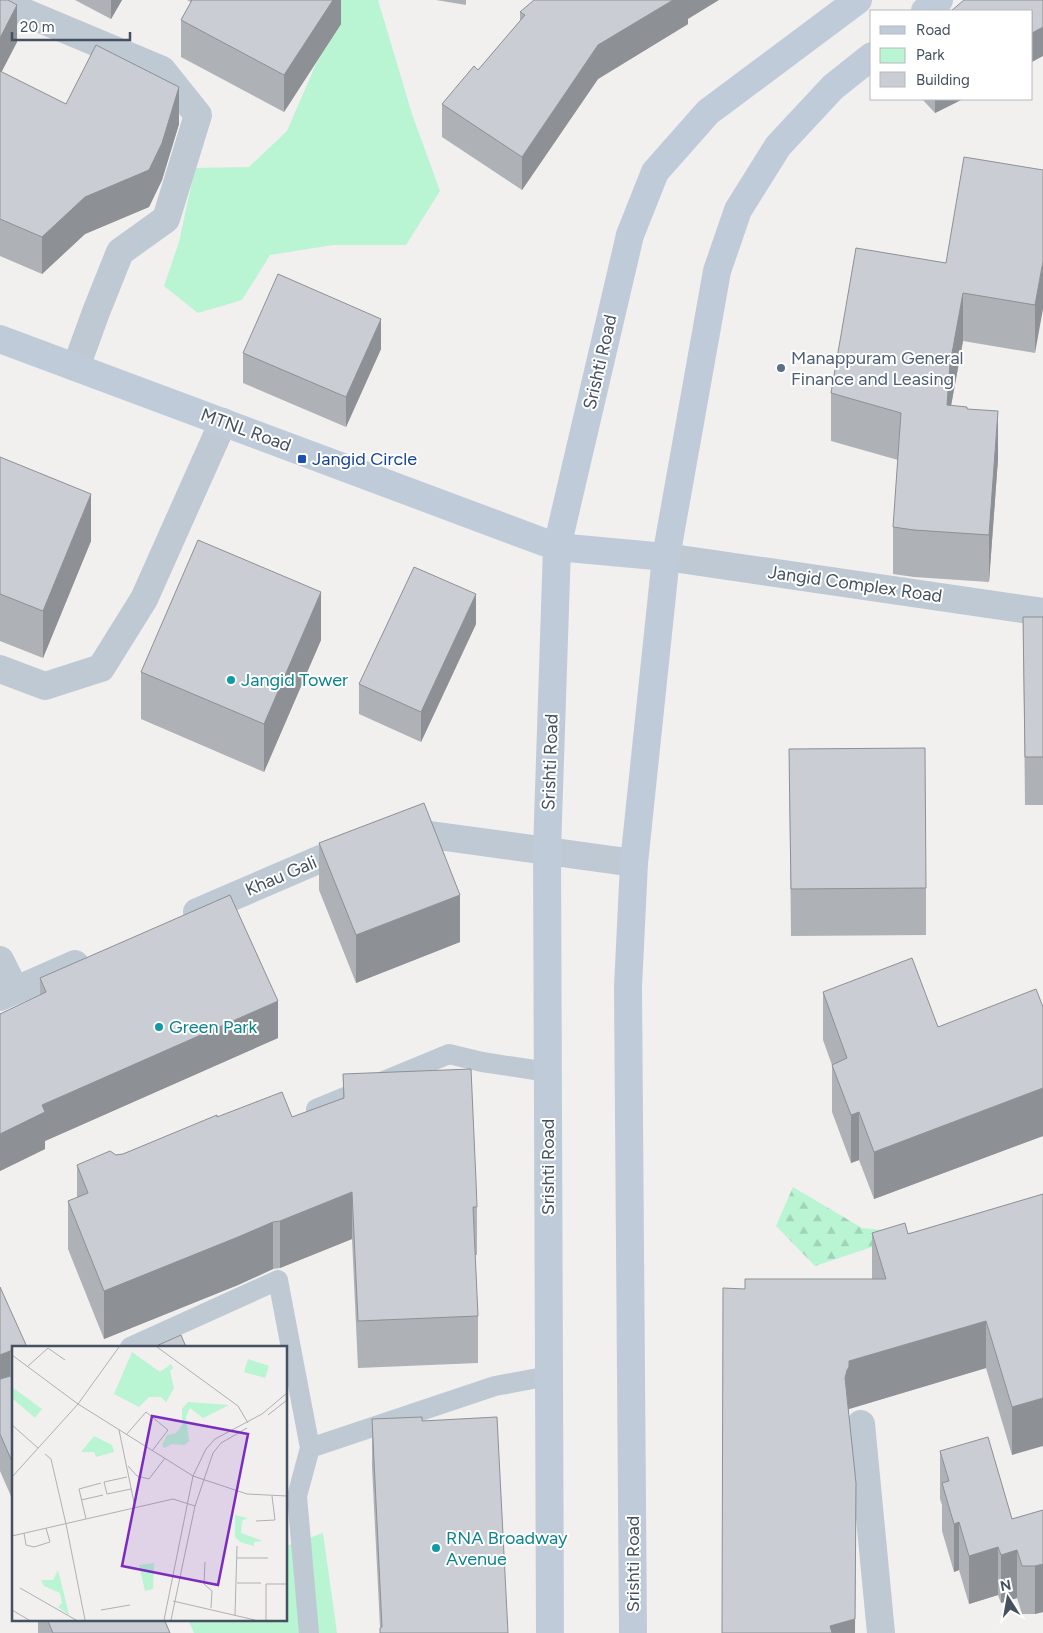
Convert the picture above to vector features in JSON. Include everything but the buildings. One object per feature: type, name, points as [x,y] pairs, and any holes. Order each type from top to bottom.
[{"type":"main road","name":"Srishti Road","points":[[550,1633],[547,851],[557,547],[630,235],[655,172],[708,112],[858,0]]},
{"type":"main road","points":[[926,10],[939,0]]},
{"type":"main road","name":"Srishti Road","points":[[634,1633],[628,987],[634,863],[666,557],[717,271],[738,210],[778,146],[834,87],[870,58]]},
{"type":"main road","name":"MTNL Road","points":[[0,339],[557,547],[666,557]]},
{"type":"street","points":[[0,2],[162,70],[198,115],[166,218],[120,252],[76,368]]},
{"type":"street","points":[[0,669],[45,686],[101,668],[144,599],[223,422]]},
{"type":"street","name":"Jangid Complex Road","points":[[666,557],[1043,612]]},
{"type":"street","name":"Khau Gali","points":[[170,924],[390,830],[634,863]]},
{"type":"street","points":[[0,960],[7,993],[97,955]]},
{"type":"street","points":[[861,1424],[881,1633]]},
{"type":"lane","points":[[302,1115],[449,1054],[482,1062],[548,1072]]},
{"type":"lane","points":[[132,1346],[278,1280],[310,1448],[297,1496],[309,1633]]},
{"type":"lane","points":[[310,1448],[496,1386],[549,1376]]},
{"type":"green space","points":[[339,0],[378,0],[412,114],[440,191],[406,245],[333,245],[270,255],[242,300],[198,313],[164,286],[179,242],[195,168],[249,167],[287,131],[316,64],[335,32]]},
{"type":"green space","points":[[793,1187],[862,1228],[914,1233],[815,1266],[776,1226]]},
{"type":"green space","points":[[323,1533],[337,1633],[194,1633],[188,1620],[288,1620],[288,1545]]},
{"type":"place","name":"Manappuram General Finance and Leasing","points":[[781,368]]},
{"type":"place","name":"Jangid Circle","points":[[302,459]]},
{"type":"place","name":"Jangid Tower","points":[[231,680]]},
{"type":"place","name":"Green Park","points":[[159,1027]]},
{"type":"place","name":"RNA Broadway Avenue","points":[[436,1548]]}]
